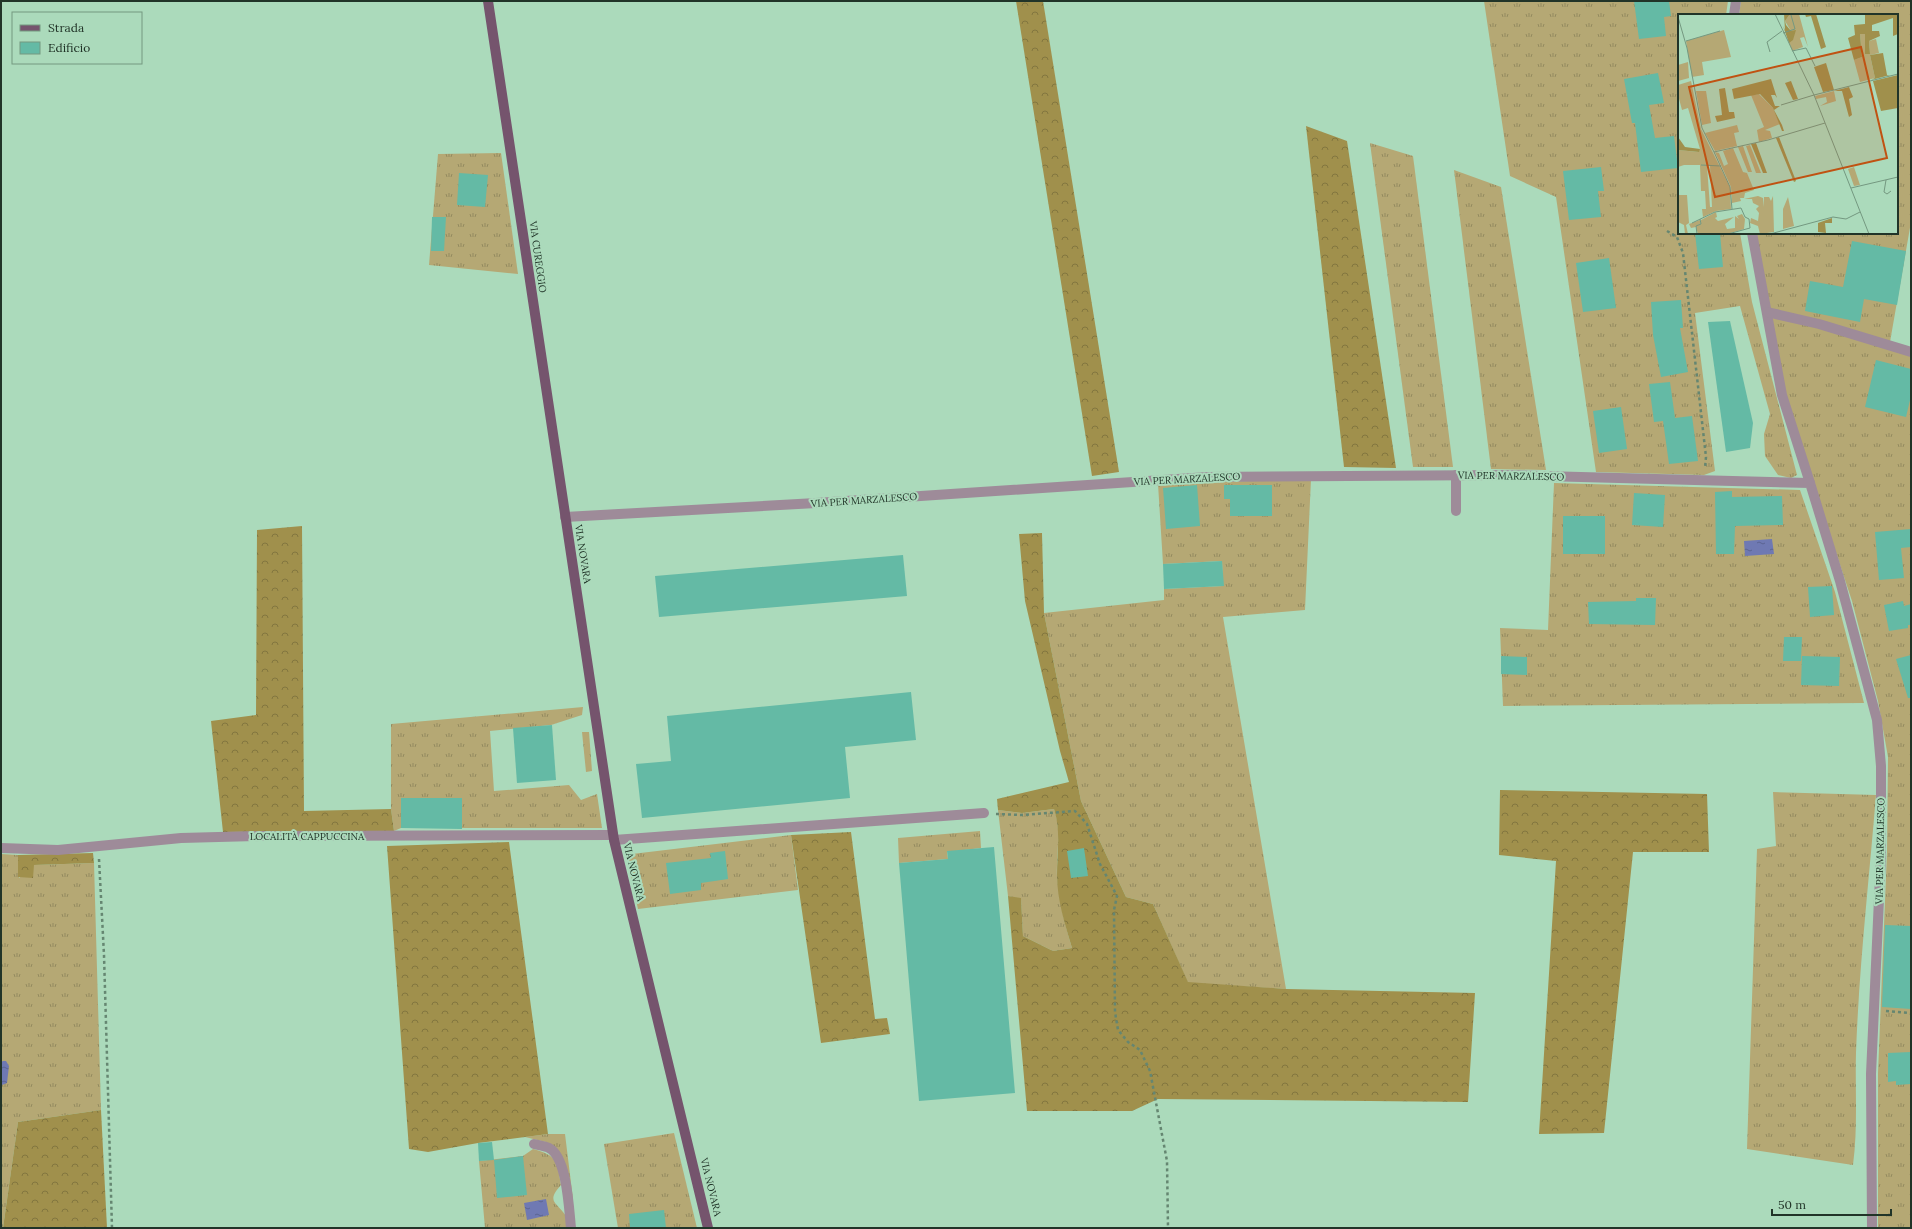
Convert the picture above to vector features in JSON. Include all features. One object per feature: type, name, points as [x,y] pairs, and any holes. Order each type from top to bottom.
[{"type":"main road","name":"VIA CUREGGIO","points":[[488,1],[565,517]]},
{"type":"main road","name":"VIA NOVARA","points":[[565,517],[614,837],[708,1228]]},
{"type":"street","points":[[1734,14],[1736,1]]},
{"type":"street","name":"VIA PER MARZALESCO","points":[[1752,234],[1782,395],[1840,581],[1877,720],[1881,766],[1882,806],[1875,1009],[1871,1074],[1872,1228]]},
{"type":"street","points":[[1766,312],[1819,324],[1911,352]]},
{"type":"street","name":"VIA PER MARZALESCO","points":[[565,517],[816,503],[1208,477],[1456,476],[1810,483]]},
{"type":"street","points":[[1456,476],[1456,511]]},
{"type":"street","name":"LOCALITÀ CAPPUCCINA","points":[[1,848],[58,850],[181,838],[260,836],[614,837],[984,813]]},
{"type":"street","points":[[534,1144],[550,1148],[559,1159],[565,1180],[571,1228]]},
{"type":"path","points":[[1667,231],[1677,237],[1683,253],[1706,458],[1705,469],[1699,480]]},
{"type":"path","points":[[984,813],[1022,815],[1076,811],[1087,824],[1100,864],[1117,896],[1114,910],[1114,1012],[1118,1030],[1128,1042],[1140,1050],[1150,1071],[1167,1161],[1168,1228]]},
{"type":"path","points":[[98,846],[104,955],[112,1228]]},
{"type":"path","points":[[1875,1009],[1911,1013]]},
{"type":"green space","points":[[1016,1],[1043,1],[1119,472],[1092,476]]},
{"type":"green space","points":[[1484,1],[1728,1],[1726,14],[1678,14],[1678,234],[1740,234],[1752,302],[1797,475],[1791,478],[1778,475],[1765,456],[1764,434],[1770,414],[1740,306],[1695,313],[1715,471],[1704,475],[1596,472],[1556,197],[1510,176]]},
{"type":"green space","points":[[1741,1],[1911,1],[1911,222],[1890,342],[1911,348],[1911,1228],[1878,1228],[1878,1073],[1887,852],[1888,757],[1878,701],[1852,601],[1814,486],[1785,390],[1756,234],[1898,234],[1898,14],[1739,14]]},
{"type":"green space","points":[[1306,126],[1347,141],[1396,468],[1344,467]]},
{"type":"green space","points":[[1370,143],[1413,156],[1453,467],[1413,467]]},
{"type":"green space","points":[[501,153],[518,274],[429,265],[438,154]]},
{"type":"green space","points":[[1454,170],[1501,187],[1546,470],[1491,469]]},
{"type":"green space","points":[[1311,479],[1305,610],[1223,617],[1286,989],[1188,983],[1153,904],[1126,897],[1081,801],[1044,613],[1164,600],[1164,589],[1223,586],[1222,561],[1163,564],[1158,484]]},
{"type":"green space","points":[[1554,483],[1800,490],[1835,592],[1864,703],[1503,706],[1500,628],[1548,630]]},
{"type":"green space","points":[[302,526],[304,811],[391,809],[394,831],[223,832],[211,721],[256,715],[257,530]]},
{"type":"green space","points":[[1042,533],[1044,613],[1081,801],[1126,897],[1153,904],[1188,982],[1286,989],[1475,993],[1468,1102],[1158,1099],[1132,1111],[1027,1111],[1008,896],[1021,898],[1023,936],[1053,951],[1072,948],[1058,894],[1058,833],[1054,809],[1022,813],[998,810],[997,799],[1069,782],[1060,751],[1025,601],[1019,534]]},
{"type":"green space","points":[[583,707],[582,715],[551,725],[490,731],[494,791],[569,785],[581,800],[597,794],[602,828],[401,828],[394,831],[391,809],[391,724]]},
{"type":"green space","points":[[582,732],[589,732],[592,771],[586,772]]},
{"type":"green space","points":[[1500,790],[1707,794],[1709,852],[1633,852],[1604,1133],[1539,1134],[1556,861],[1499,855]]},
{"type":"green space","points":[[1773,792],[1876,795],[1859,988],[1856,1053],[1855,1151],[1853,1165],[1747,1149],[1757,849],[1776,846]]},
{"type":"green space","points":[[1054,809],[1058,826],[1057,876],[1059,895],[1072,948],[1053,951],[1023,936],[1021,899],[1008,896],[998,810],[1022,813]]},
{"type":"green space","points":[[980,831],[981,848],[947,852],[948,859],[899,863],[898,838]]},
{"type":"green space","points":[[851,832],[875,1019],[887,1018],[890,1034],[821,1043],[791,835]]},
{"type":"green space","points":[[791,835],[798,890],[638,909],[627,860],[632,854]]},
{"type":"green space","points":[[509,842],[548,1134],[478,1143],[428,1152],[409,1149],[387,846]]},
{"type":"green space","points":[[93,853],[94,863],[34,865],[33,878],[18,877],[18,855]]},
{"type":"green space","points":[[1,854],[18,855],[19,878],[34,865],[94,863],[101,1110],[18,1122],[3,1228],[1,1228]]},
{"type":"green space","points":[[101,1110],[107,1228],[3,1228],[18,1122]]},
{"type":"green space","points":[[674,1133],[697,1228],[618,1228],[604,1144]]},
{"type":"green space","points":[[548,1134],[565,1134],[573,1199],[546,1142],[525,1137]]},
{"type":"green space","points":[[533,1149],[552,1157],[557,1165],[561,1185],[553,1198],[567,1217],[568,1228],[485,1228],[479,1161],[523,1156]]},
{"type":"water","points":[[1772,539],[1774,554],[1745,556],[1744,541]]},
{"type":"water","points":[[6,1061],[9,1066],[7,1083],[2,1085],[1,1062]]},
{"type":"water","points":[[546,1199],[549,1215],[527,1220],[524,1203]]},
{"type":"building","points":[[1634,1],[1669,1],[1671,16],[1664,17],[1666,36],[1639,39]]},
{"type":"building","points":[[1658,73],[1664,103],[1649,105],[1655,138],[1674,136],[1678,168],[1641,172],[1635,123],[1632,123],[1624,79]]},
{"type":"building","points":[[1601,167],[1604,191],[1598,191],[1601,217],[1569,220],[1563,171]]},
{"type":"building","points":[[459,173],[488,175],[485,207],[457,205]]},
{"type":"building","points":[[432,217],[446,217],[444,251],[431,251]]},
{"type":"building","points":[[1695,234],[1720,234],[1723,267],[1699,269]]},
{"type":"building","points":[[1852,241],[1906,251],[1897,305],[1864,299],[1860,322],[1805,311],[1810,281],[1843,287]]},
{"type":"building","points":[[1609,258],[1616,308],[1583,312],[1576,263]]},
{"type":"building","points":[[1681,300],[1683,328],[1680,328],[1688,372],[1661,377],[1653,335],[1651,302]]},
{"type":"building","points":[[1730,321],[1753,423],[1750,448],[1726,452],[1708,322]]},
{"type":"building","points":[[1876,360],[1911,369],[1911,396],[1906,417],[1865,407]]},
{"type":"building","points":[[1670,382],[1675,418],[1692,416],[1698,461],[1669,464],[1663,421],[1654,422],[1649,384]]},
{"type":"building","points":[[1621,407],[1627,449],[1599,453],[1593,411]]},
{"type":"building","points":[[1197,485],[1200,526],[1166,529],[1163,488]]},
{"type":"building","points":[[1224,485],[1272,485],[1272,516],[1230,516],[1230,499],[1224,499]]},
{"type":"building","points":[[1732,491],[1732,497],[1782,496],[1783,525],[1735,526],[1734,554],[1716,554],[1715,492]]},
{"type":"building","points":[[1634,493],[1665,495],[1663,527],[1632,525]]},
{"type":"building","points":[[1563,516],[1605,516],[1605,554],[1563,554]]},
{"type":"building","points":[[1911,529],[1911,547],[1901,548],[1904,578],[1879,580],[1875,532]]},
{"type":"building","points":[[903,555],[907,596],[659,617],[655,576]]},
{"type":"building","points":[[1222,561],[1224,586],[1164,589],[1163,564]]},
{"type":"building","points":[[1832,586],[1834,615],[1810,617],[1808,587]]},
{"type":"building","points":[[1636,598],[1656,598],[1655,625],[1589,624],[1588,602],[1636,601]]},
{"type":"building","points":[[1903,601],[1904,606],[1911,604],[1911,625],[1908,625],[1908,628],[1889,631],[1884,605]]},
{"type":"building","points":[[1784,637],[1802,637],[1801,661],[1783,661]]},
{"type":"building","points":[[1911,655],[1911,698],[1908,698],[1896,659]]},
{"type":"building","points":[[1501,656],[1527,657],[1527,675],[1501,674]]},
{"type":"building","points":[[1802,656],[1840,657],[1839,686],[1801,685]]},
{"type":"building","points":[[911,692],[916,740],[845,747],[850,798],[642,818],[636,764],[671,761],[667,716]]},
{"type":"building","points":[[552,725],[556,780],[517,783],[513,728]]},
{"type":"building","points":[[401,798],[462,798],[462,829],[401,828]]},
{"type":"building","points":[[994,847],[1015,1093],[919,1101],[899,863],[948,859],[947,851]]},
{"type":"building","points":[[1084,848],[1088,876],[1071,878],[1067,851]]},
{"type":"building","points":[[725,851],[728,879],[701,883],[701,890],[670,894],[666,863],[711,858],[710,853]]},
{"type":"building","points":[[1885,925],[1911,926],[1911,1009],[1882,1007]]},
{"type":"building","points":[[1911,1052],[1911,1084],[1896,1085],[1896,1081],[1888,1082],[1888,1053]]},
{"type":"building","points":[[492,1142],[494,1160],[479,1161],[478,1143]]},
{"type":"building","points":[[523,1156],[527,1195],[497,1198],[494,1160]]},
{"type":"building","points":[[664,1210],[666,1228],[630,1228],[629,1214]]}]
